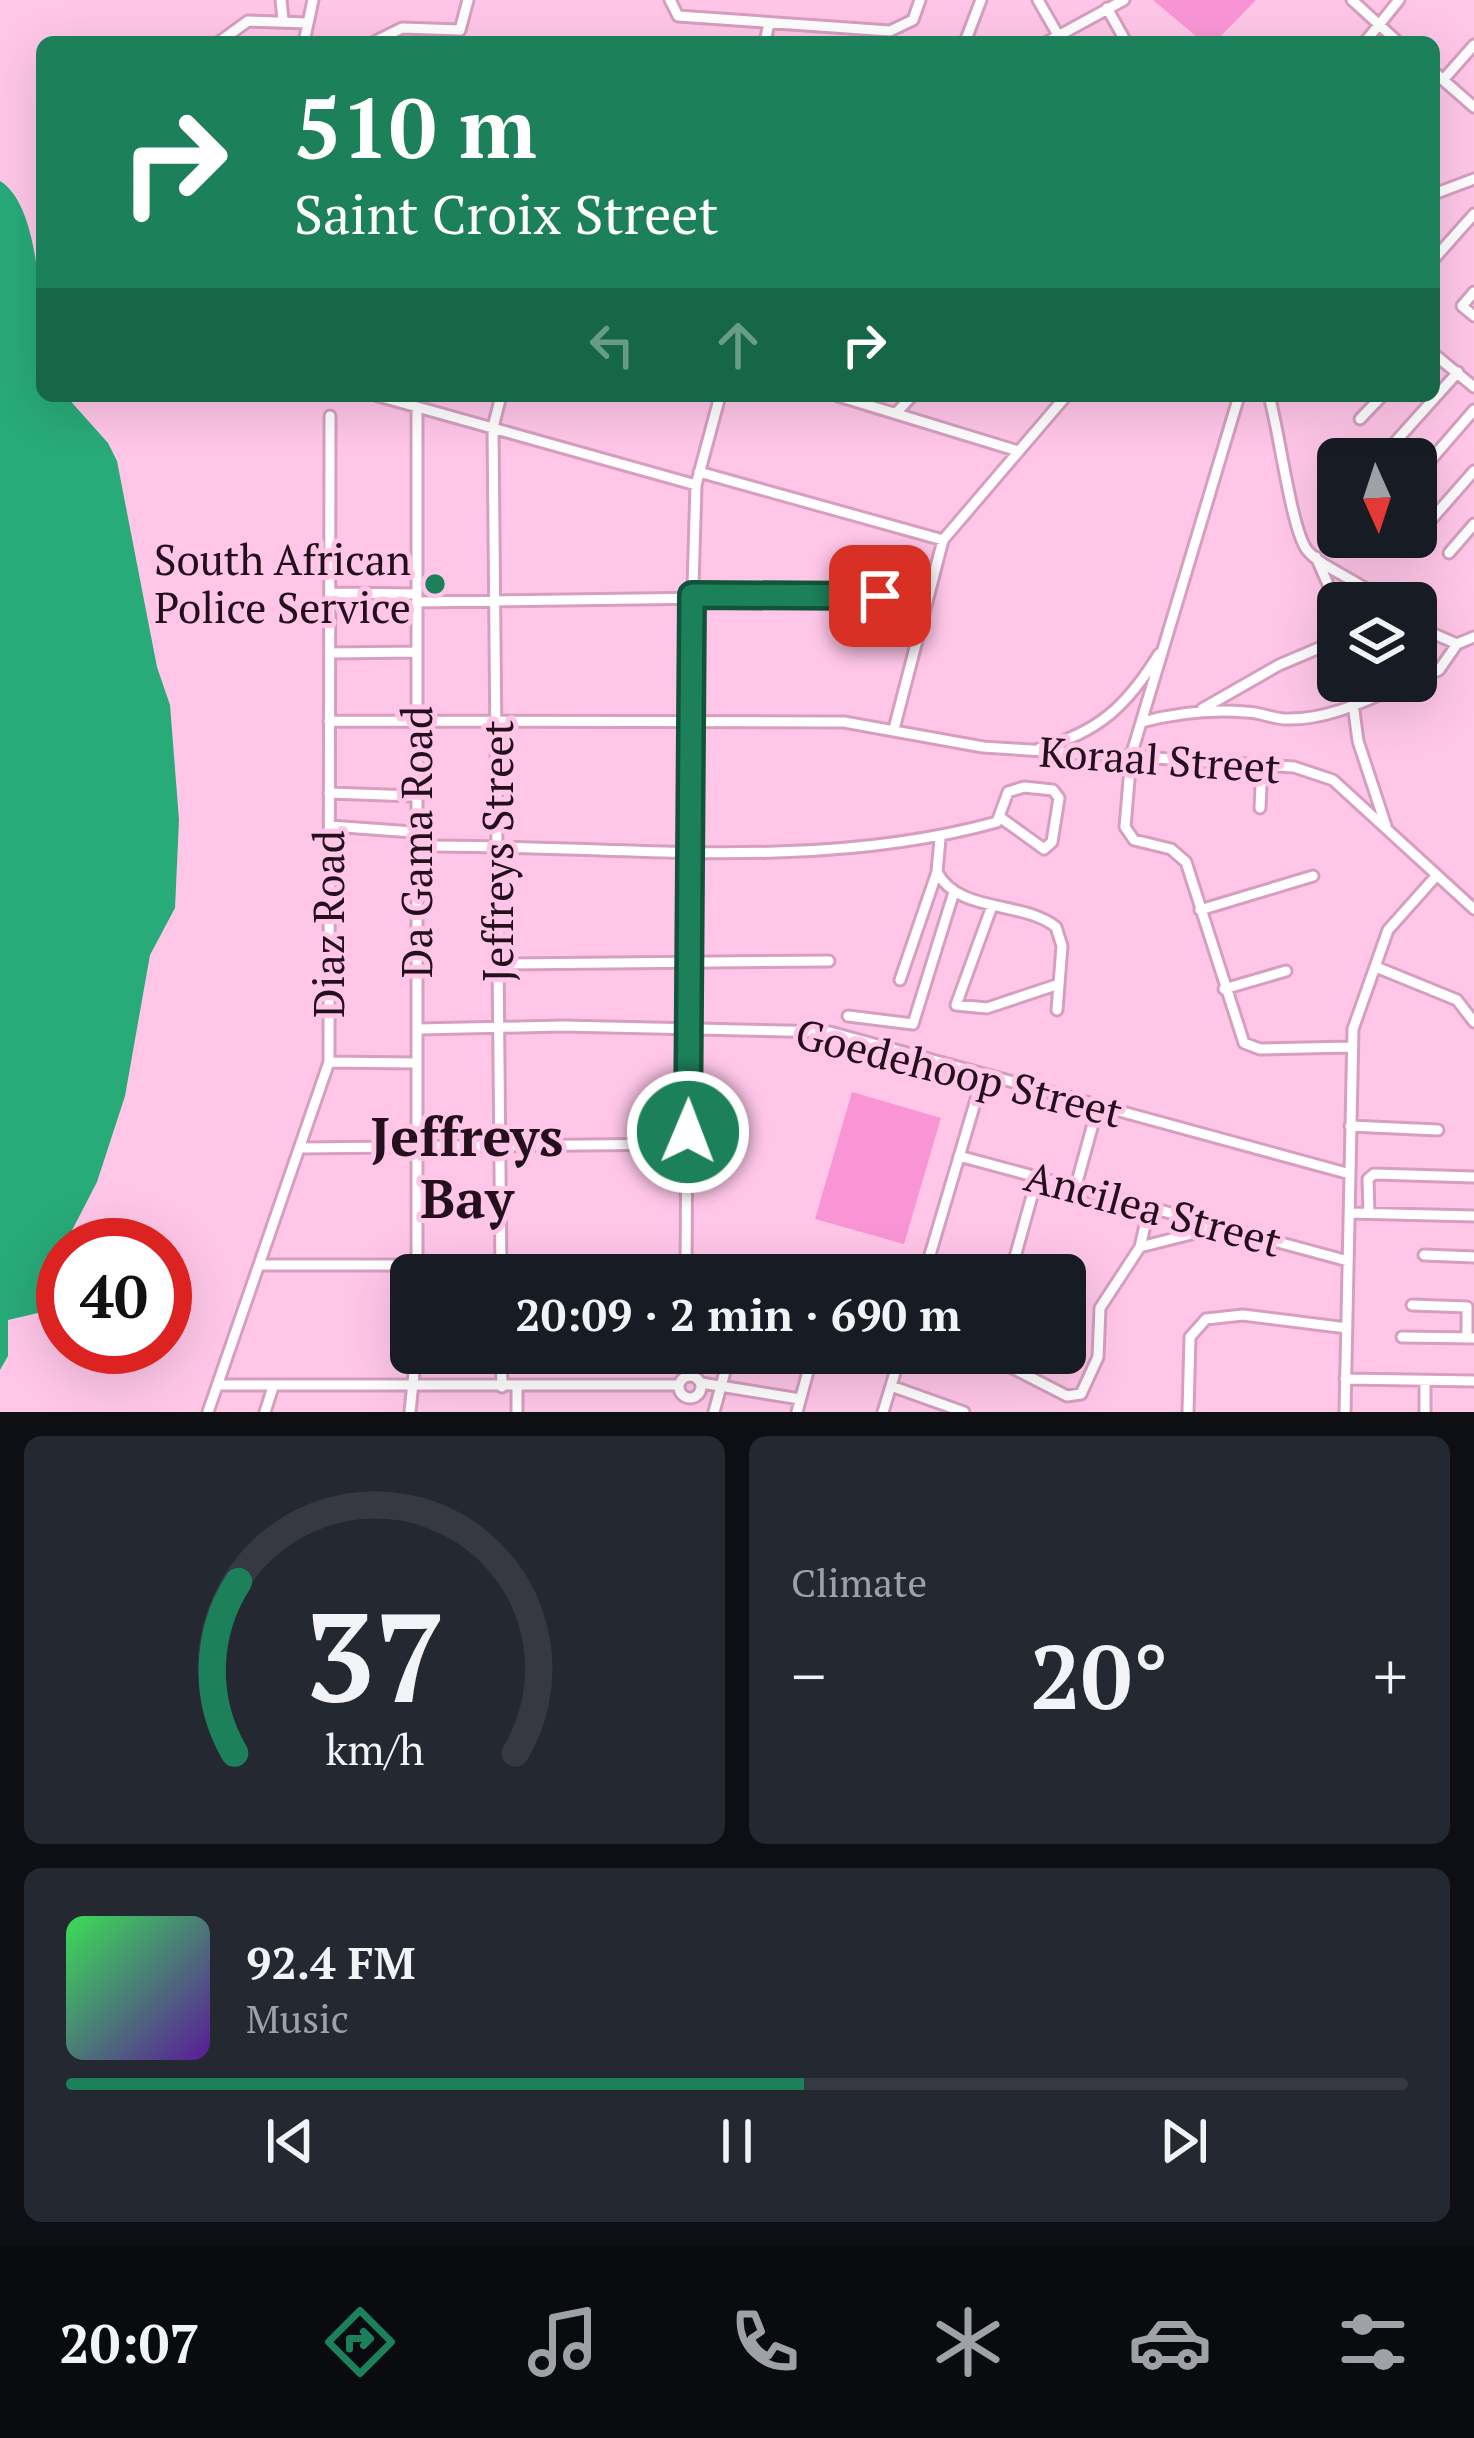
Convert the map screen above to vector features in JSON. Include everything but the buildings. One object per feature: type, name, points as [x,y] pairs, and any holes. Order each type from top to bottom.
[{"type":"street","points":[[305,36],[313,0]]},
{"type":"street","points":[[386,36],[402,28],[460,30],[468,0]]},
{"type":"street","points":[[670,6],[769,23],[890,31],[913,20],[920,0]]},
{"type":"street","points":[[967,36],[981,0]]},
{"type":"street","points":[[1038,0],[1054,36]]},
{"type":"street","points":[[1062,36],[1124,0]]},
{"type":"street","points":[[1352,0],[1391,36]]},
{"type":"street","points":[[1369,36],[1399,0]]},
{"type":"street","points":[[278,1],[284,20]]},
{"type":"street","points":[[1107,8],[1123,36]]},
{"type":"street","points":[[227,36],[248,21],[307,23]]},
{"type":"street","points":[[766,36],[769,23]]},
{"type":"street","points":[[1440,74],[1474,45]]},
{"type":"street","points":[[1440,78],[1474,107]]},
{"type":"street","points":[[1440,192],[1474,179]]},
{"type":"street","points":[[1440,183],[1458,184]]},
{"type":"street","points":[[1440,253],[1474,214]]},
{"type":"street","points":[[1474,292],[1462,306],[1474,316]]},
{"type":"street","points":[[1440,358],[1474,387]]},
{"type":"street","points":[[1440,392],[1458,372]]},
{"type":"street","points":[[398,402],[696,485]]},
{"type":"street","name":"Jeffreys Street","points":[[499,402],[493,427],[501,1254]]},
{"type":"street","points":[[686,1254],[688,722],[696,485],[718,402]]},
{"type":"street","points":[[858,402],[1018,452]]},
{"type":"street","points":[[896,413],[906,402]]},
{"type":"street","points":[[894,729],[944,540],[1061,402]]},
{"type":"street","points":[[1237,402],[1131,756],[1128,835],[1178,853],[1239,1037],[1252,1048],[1351,1047]]},
{"type":"street","points":[[1270,402],[1301,536],[1327,582]]},
{"type":"street","points":[[1360,418],[1373,402]]},
{"type":"street","points":[[1399,438],[1431,402]]},
{"type":"street","name":"Da Gama Road","points":[[417,408],[413,832],[417,1254]]},
{"type":"street","points":[[1437,453],[1474,410]]},
{"type":"street","name":"Diaz Road","points":[[208,1412],[329,1063],[330,416]]},
{"type":"street","points":[[1437,513],[1474,471]]},
{"type":"street","points":[[698,472],[944,540]]},
{"type":"street","points":[[1449,553],[1474,524]]},
{"type":"street","points":[[1316,557],[1359,582]]},
{"type":"street","points":[[330,593],[496,601],[692,595],[927,596]]},
{"type":"street","points":[[1437,635],[1456,644]]},
{"type":"street","points":[[1437,671],[1456,644],[1474,637]]},
{"type":"street","points":[[1029,751],[1096,728],[1117,712],[1135,694],[1166,643]]},
{"type":"street","points":[[1197,712],[1317,649]]},
{"type":"street","points":[[330,653],[417,652]]},
{"type":"street","points":[[1351,702],[1387,829]]},
{"type":"street","points":[[1142,722],[1197,712],[1247,712],[1282,719],[1364,702]]},
{"type":"street","name":"Koraal Street","points":[[329,722],[869,724],[1029,751],[1262,765],[1333,780],[1474,909]]},
{"type":"street","points":[[1260,808],[1262,765]]},
{"type":"street","points":[[1024,787],[1053,790],[1059,798],[1052,842],[1044,849],[1001,818],[1008,792],[1024,787]]},
{"type":"street","points":[[329,793],[414,796]]},
{"type":"street","points":[[414,846],[687,852],[872,846],[940,838],[1001,818]]},
{"type":"street","points":[[330,826],[413,832]]},
{"type":"street","points":[[900,980],[937,872],[940,838]]},
{"type":"street","points":[[937,872],[954,892],[992,906],[1034,912],[1056,927],[1062,946],[1057,1010]]},
{"type":"street","points":[[1345,1412],[1351,1047],[1397,916],[1437,875]]},
{"type":"street","points":[[1200,910],[1313,876]]},
{"type":"street","points":[[848,1016],[913,1024],[954,892]]},
{"type":"street","points":[[992,906],[956,1005],[987,1008],[1056,985]]},
{"type":"street","points":[[499,964],[829,961]]},
{"type":"street","points":[[1376,967],[1457,1000],[1474,1022]]},
{"type":"street","points":[[1224,989],[1286,971]]},
{"type":"street","name":"Goedehoop Street","points":[[418,1029],[830,1032],[1349,1174]]},
{"type":"street","points":[[329,1063],[416,1063]]},
{"type":"street","points":[[930,1254],[983,1076]]},
{"type":"street","points":[[1075,1189],[1098,1106]]},
{"type":"street","points":[[1350,1126],[1438,1130]]},
{"type":"street","points":[[301,1148],[688,1144]]},
{"type":"street","name":"Ancilea Street","points":[[958,1156],[1348,1261]]},
{"type":"street","points":[[1369,1213],[1370,1175],[1474,1177]]},
{"type":"street","points":[[1016,1254],[1037,1178]]},
{"type":"street","points":[[1025,1374],[1067,1396],[1081,1394],[1094,1371],[1100,1308],[1140,1247],[1149,1208]]},
{"type":"street","points":[[1350,1213],[1474,1216]]},
{"type":"street","points":[[1140,1247],[1219,1227]]},
{"type":"street","points":[[1424,1256],[1474,1257]]},
{"type":"street","points":[[260,1265],[390,1269]]},
{"type":"street","points":[[1402,1336],[1471,1338],[1467,1307],[1412,1305]]},
{"type":"street","points":[[1188,1412],[1190,1337],[1206,1319],[1243,1316],[1347,1328]]},
{"type":"street","points":[[410,1412],[415,1374]]},
{"type":"street","points":[[502,1374],[502,1387]]},
{"type":"street","points":[[684,1374],[689,1412]]},
{"type":"street","points":[[714,1412],[725,1374]]},
{"type":"street","points":[[797,1412],[808,1374]]},
{"type":"street","points":[[884,1412],[895,1374]]},
{"type":"street","points":[[1345,1379],[1474,1381]]},
{"type":"street","points":[[218,1385],[502,1387],[683,1380],[800,1399]]},
{"type":"street","points":[[1425,1382],[1425,1412]]},
{"type":"street","points":[[688,1398],[699,1394],[701,1383]]},
{"type":"street","points":[[517,1386],[518,1412]]},
{"type":"street","points":[[891,1386],[964,1412]]},
{"type":"street","points":[[265,1412],[274,1387]]},
{"type":"shaded area","points":[[1153,0],[1256,0],[1221,36],[1196,36]]},
{"type":"shaded area","points":[[0,181],[15,196],[34,248],[36,402],[71,402],[108,443],[117,461],[157,667],[170,705],[179,820],[175,908],[150,955],[125,1096],[97,1182],[78,1218],[36,1218],[36,1313],[8,1320],[8,1356],[0,1370]]},
{"type":"shaded area","points":[[852,1092],[941,1118],[904,1244],[815,1219]]},
{"type":"place","name":"South African Police Service","points":[[435,584]]},
{"type":"district","name":"Jeffreys Bay","points":[[467,1168]]},
{"type":"route","points":[[688,1132],[692,595],[880,596]]}]
